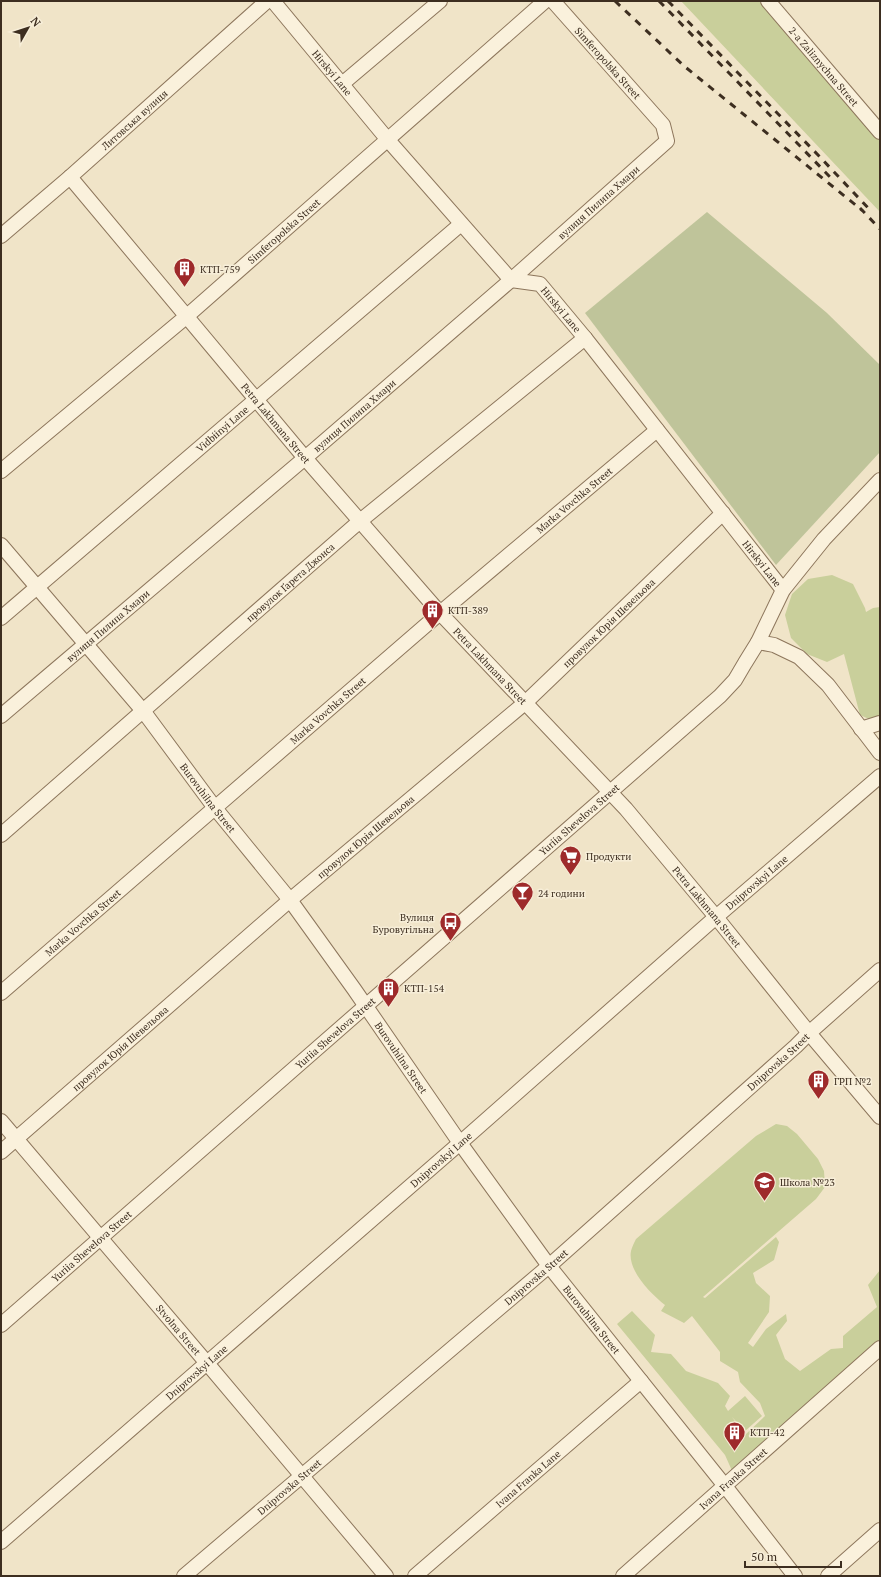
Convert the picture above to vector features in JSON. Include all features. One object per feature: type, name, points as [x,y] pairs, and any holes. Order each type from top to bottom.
[{"type":"street","name":"Литовська вулиця","points":[[1,236],[70,177],[267,1]]},
{"type":"street","name":"Hirskyi Lane","points":[[273,1],[388,140],[511,280],[540,284],[585,338],[783,590]]},
{"type":"street","points":[[342,84],[440,1]]},
{"type":"street","name":"Simferopolska Street","points":[[1,471],[187,316],[545,1]]},
{"type":"street","name":"вулиця Пилипа Хмари","points":[[1,716],[305,458],[511,280],[667,141],[664,125],[553,1]]},
{"type":"street","name":"2-a Zaliznychna Street","points":[[768,1],[880,132]]},
{"type":"street","name":"Petra Lakhmana Street","points":[[70,177],[305,458],[440,613],[626,809],[716,917],[809,1033],[880,1117]]},
{"type":"street","name":"Vidbiinyi Lane","points":[[1,618],[461,224]]},
{"type":"street","name":"провулок Ґарета Джонса","points":[[1,835],[144,712],[360,522],[585,338]]},
{"type":"street","name":"Marka Vovchka Street","points":[[1,993],[440,613],[657,430]]},
{"type":"street","name":"Yuriia Shevelova Street","points":[[1,1325],[100,1237],[611,793],[720,696],[734,680],[758,642],[783,590],[824,539],[880,480]]},
{"type":"street","name":"провулок Юрія Шевельова","points":[[1,1152],[290,900],[526,702],[723,513]]},
{"type":"street","name":"Burovuhilna Street","points":[[1,545],[144,712],[215,808],[290,900],[460,1143],[549,1266],[795,1576]]},
{"type":"street","points":[[758,642],[774,645],[799,657],[828,685],[880,753]]},
{"type":"street","points":[[862,729],[880,724]]},
{"type":"street","name":"Dniprovskyi Lane","points":[[1,1542],[206,1362],[460,1143],[716,917],[880,776]]},
{"type":"street","name":"Dniprovska Street","points":[[184,1576],[549,1266],[880,970]]},
{"type":"street","name":"Stvolna Street","points":[[1,1121],[386,1576]]},
{"type":"street","name":"Ivana Franka Street","points":[[623,1576],[880,1348]]},
{"type":"street","name":"Ivana Franka Lane","points":[[415,1576],[641,1382]]},
{"type":"street","points":[[828,1576],[880,1530]]},
{"type":"green space","points":[[681,1],[759,1],[880,138],[880,212]]},
{"type":"green space","points":[[707,212],[827,313],[880,365],[880,452],[776,565],[585,313]]},
{"type":"green space","points":[[832,575],[853,584],[866,612],[873,608],[880,607],[880,715],[869,719],[860,715],[844,654],[827,662],[807,654],[791,638],[785,615],[792,594],[808,579]]},
{"type":"green space","points":[[776,1124],[787,1126],[797,1134],[818,1159],[824,1171],[825,1187],[816,1199],[703,1297],[705,1298],[776,1237],[779,1242],[774,1260],[753,1273],[756,1283],[770,1296],[769,1312],[748,1343],[753,1347],[766,1329],[786,1314],[787,1321],[776,1335],[785,1359],[800,1371],[831,1349],[843,1348],[843,1336],[877,1307],[868,1285],[880,1270],[880,1342],[733,1473],[725,1455],[617,1324],[632,1311],[655,1335],[651,1352],[671,1354],[686,1371],[718,1383],[730,1396],[725,1406],[728,1411],[745,1396],[762,1416],[745,1431],[732,1417],[745,1435],[765,1416],[760,1403],[740,1382],[738,1372],[720,1361],[720,1352],[692,1316],[684,1323],[661,1311],[665,1305],[653,1295],[636,1274],[631,1258],[631,1251],[636,1239],[756,1136]]},
{"type":"railway","points":[[615,1],[684,66],[863,211]]},
{"type":"railway","points":[[659,1],[832,179]]},
{"type":"railway","points":[[668,1],[871,211]]},
{"type":"railway","points":[[860,208],[880,229]]},
{"type":"place","name":"КТП-759","points":[[185,288]]},
{"type":"place","name":"КТП-389","points":[[433,630]]},
{"type":"place","name":"Продукти","points":[[570,876]]},
{"type":"place","name":"24 години","points":[[522,912]]},
{"type":"place","name":"Вулиця Буровугільна","points":[[450,942]]},
{"type":"place","name":"КТП-154","points":[[389,1008]]},
{"type":"place","name":"ГРП №2","points":[[819,1100]]},
{"type":"place","name":"Школа №23","points":[[764,1202]]},
{"type":"place","name":"КТП-42","points":[[734,1452]]}]
